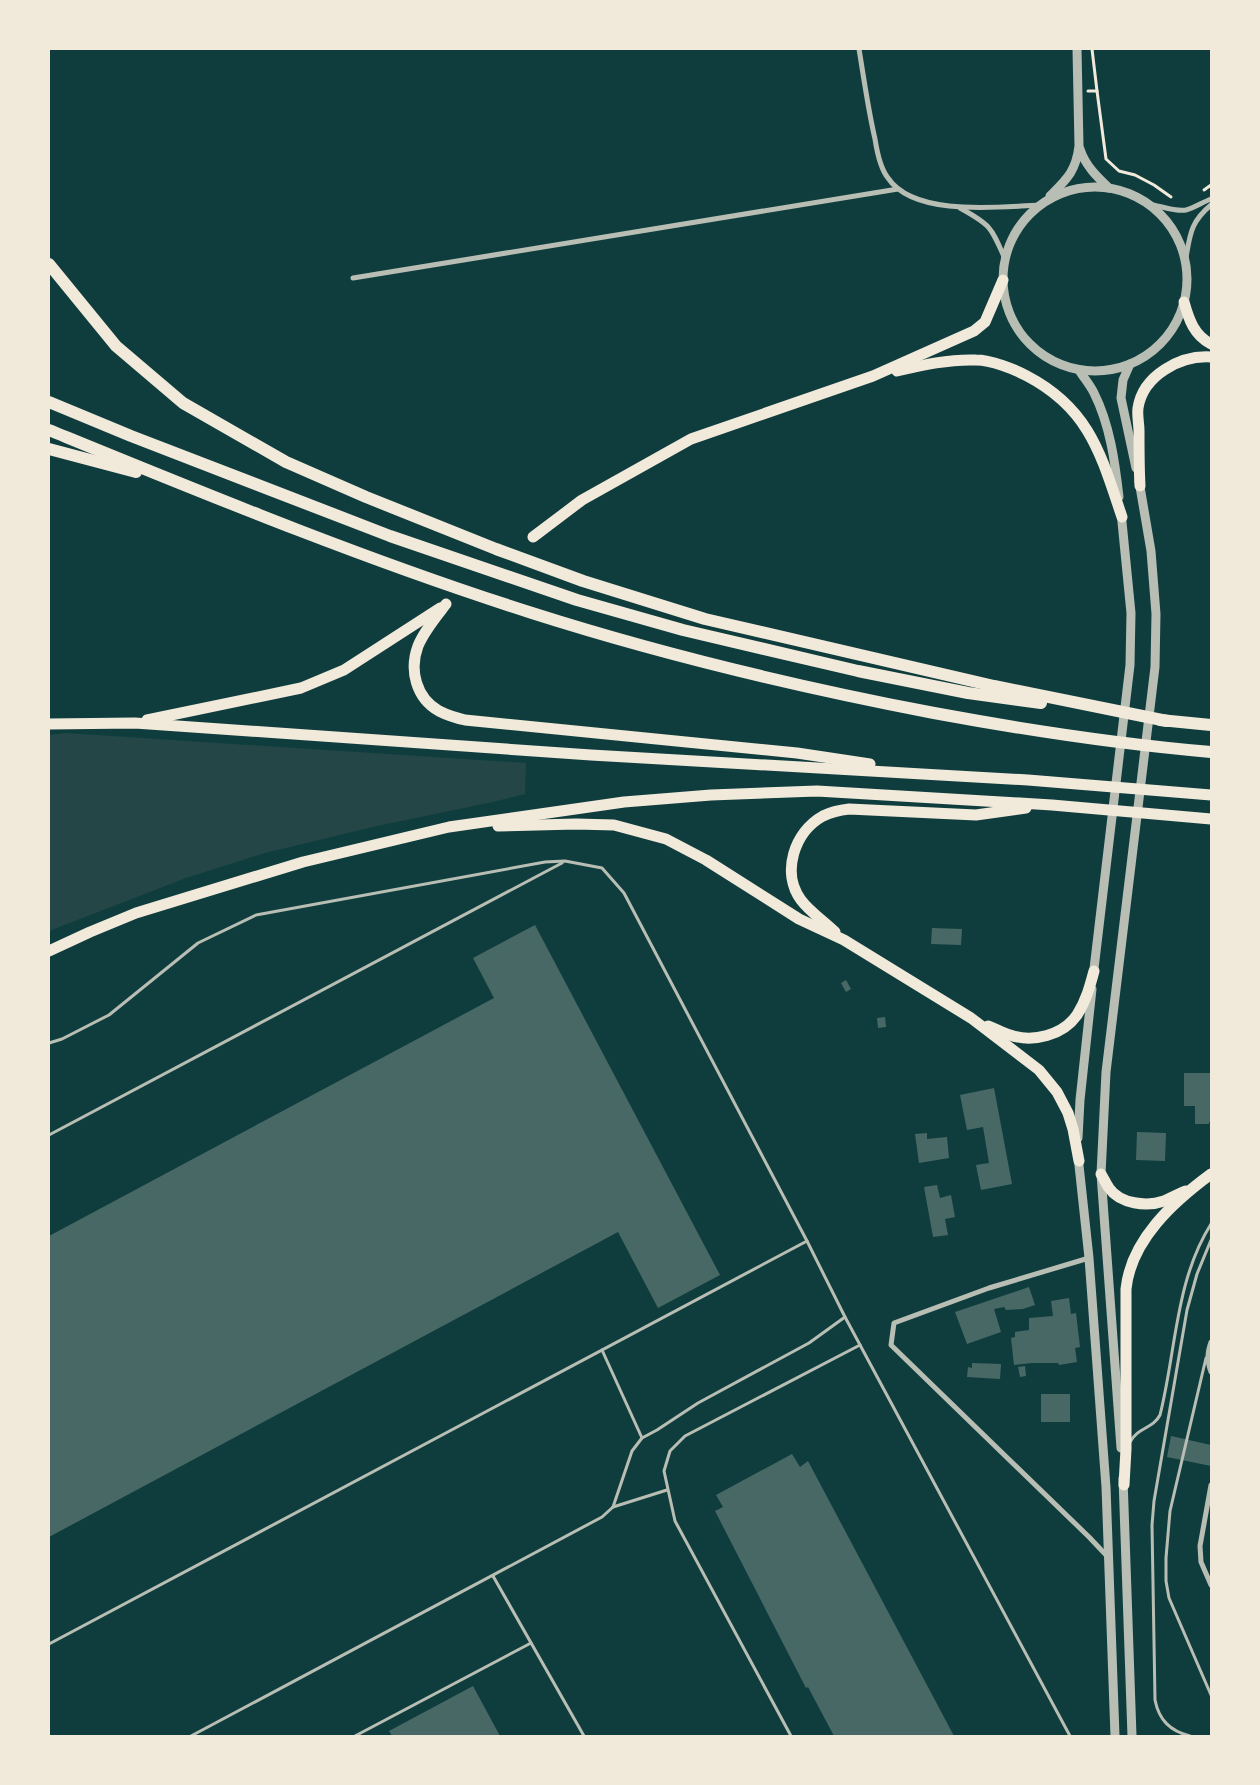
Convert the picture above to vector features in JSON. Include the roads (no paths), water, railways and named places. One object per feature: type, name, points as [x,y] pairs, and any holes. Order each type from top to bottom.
[{"type":"highway","points":[[49,264],[116,346],[183,404],[286,462],[366,497],[496,549],[583,581],[705,619],[984,683],[1167,721]]},
{"type":"highway","points":[[533,537],[582,500],[691,439],[873,376],[974,331],[985,322],[1003,280]]},
{"type":"highway","points":[[1184,302],[1189,320],[1197,333],[1211,344]]},
{"type":"highway","points":[[1140,486],[1138,407],[1146,388],[1157,376],[1173,364],[1191,358],[1211,357]]},
{"type":"highway","points":[[873,376],[943,361],[978,360],[1016,370],[1042,384],[1067,402],[1089,431],[1101,456],[1122,517]]},
{"type":"highway","points":[[49,402],[131,436],[390,536],[577,600],[683,630],[858,671],[968,693],[1167,721],[1211,724]]},
{"type":"highway","points":[[49,430],[275,521],[478,595],[580,628],[708,664],[811,688],[991,723],[1102,740],[1211,752]]},
{"type":"highway","points":[[49,449],[191,487]]},
{"type":"highway","points":[[135,723],[301,688],[344,670],[446,604],[426,631],[418,646],[414,670],[418,688],[423,696],[438,710],[449,716],[465,720],[797,753],[936,774]]},
{"type":"highway","points":[[49,724],[135,723],[552,753],[936,774],[1211,796]]},
{"type":"highway","points":[[49,952],[136,913],[303,862],[449,827],[607,804],[711,794],[817,792],[1052,805],[1211,819]]},
{"type":"highway","points":[[844,940],[802,901],[796,891],[793,879],[792,867],[798,842],[812,824],[823,816],[834,811],[849,809],[976,814],[1052,805]]},
{"type":"highway","points":[[449,827],[614,825],[666,839],[706,860],[800,919],[844,940],[971,1018],[1039,1070],[1057,1092],[1068,1113],[1073,1129],[1078,1161]]},
{"type":"highway","points":[[971,1018],[1011,1036],[1033,1038],[1051,1034],[1076,1016],[1088,993],[1094,971]]},
{"type":"highway","points":[[1101,1174],[1108,1188],[1113,1193],[1120,1198],[1138,1203],[1164,1201],[1194,1187]]},
{"type":"highway","points":[[1124,1485],[1127,1275],[1137,1250],[1149,1232],[1194,1187],[1211,1174]]},
{"type":"street","points":[[860,49],[869,112],[878,155],[888,178],[898,189],[917,199],[959,208],[1042,204],[1065,192],[1087,188],[1109,188],[1130,194],[1147,204],[1170,226],[1180,244],[1185,263],[1184,302],[1176,322],[1164,339],[1149,354],[1130,364],[1105,371],[1079,370],[1058,364],[1040,354],[1024,339],[1012,321],[1003,280],[1005,259],[1010,243],[1018,229],[1028,216],[1042,204],[1072,173],[1077,161],[1079,146],[1077,49]]},
{"type":"street","points":[[1079,146],[1087,164],[1095,175],[1109,188]]},
{"type":"street","points":[[353,278],[898,189]]},
{"type":"street","points":[[1147,204],[1163,206],[1172,210],[1186,210],[1211,198]]},
{"type":"street","points":[[1185,263],[1192,227],[1198,215],[1211,205]]},
{"type":"street","points":[[959,208],[984,221],[992,231],[1005,259]]},
{"type":"street","points":[[1130,364],[1123,380],[1120,398],[1140,486],[1152,560],[1156,614],[1155,667],[1106,1072],[1101,1174],[1124,1485],[1132,1736]]},
{"type":"street","points":[[1079,370],[1094,392],[1103,416],[1115,462],[1131,612],[1130,665],[1080,1100],[1078,1161],[1089,1258],[1106,1488],[1115,1736]]},
{"type":"street","points":[[1089,1258],[989,1288],[894,1322],[891,1345],[1090,1537],[1109,1558]]},
{"type":"street","points":[[1211,1342],[1207,1360],[1211,1372]]},
{"type":"street","points":[[1211,1485],[1200,1546],[1201,1562],[1211,1585]]},
{"type":"lane","points":[[49,1043],[62,1039],[109,1015],[198,943],[256,916],[544,862],[565,861],[602,868],[624,893],[860,1345],[1070,1736]]},
{"type":"lane","points":[[49,1135],[565,861]]},
{"type":"lane","points":[[1126,1449],[1133,1436],[1155,1423],[1160,1415],[1185,1288],[1198,1249],[1211,1224]]},
{"type":"lane","points":[[1190,1736],[1179,1733],[1165,1723],[1157,1710],[1155,1700],[1152,1525],[1154,1500],[1187,1310],[1197,1274],[1211,1240]]},
{"type":"lane","points":[[49,1644],[807,1241]]},
{"type":"lane","points":[[613,1508],[632,1450],[642,1438],[698,1403],[809,1343],[846,1317]]},
{"type":"lane","points":[[791,1736],[675,1521],[664,1471],[670,1451],[685,1436],[860,1345]]},
{"type":"lane","points":[[602,1350],[642,1438]]},
{"type":"lane","points":[[1208,1350],[1170,1511],[1167,1536],[1166,1580],[1169,1598],[1211,1695]]},
{"type":"lane","points":[[191,1736],[602,1518],[613,1508],[667,1490]]},
{"type":"lane","points":[[493,1576],[584,1736]]},
{"type":"lane","points":[[355,1736],[531,1643]]}]
